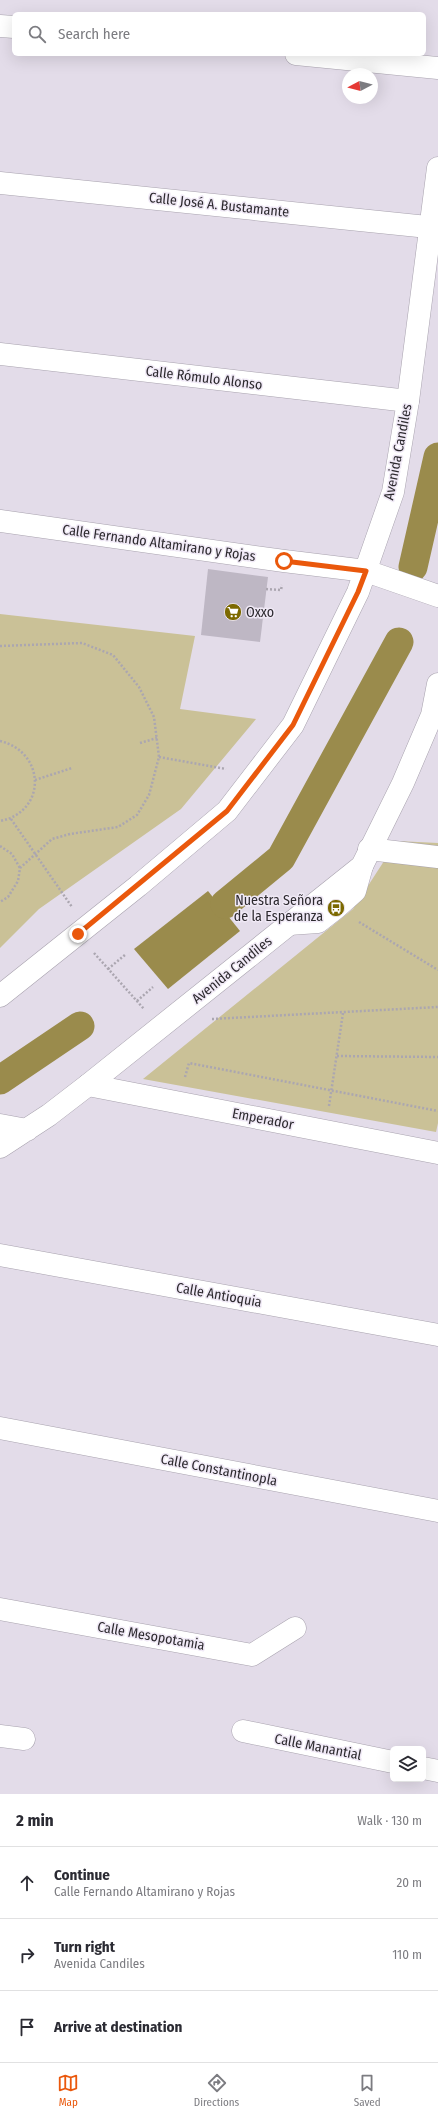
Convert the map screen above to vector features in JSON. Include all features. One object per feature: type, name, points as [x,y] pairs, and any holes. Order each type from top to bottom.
[{"type":"street","points":[[0,26],[12,27]]},
{"type":"street","points":[[316,56],[438,68]]},
{"type":"street","name":"Avenida Candiles","points":[[0,996],[86,928],[227,811],[293,725],[358,592],[393,492],[408,401],[418,322],[432,270],[438,176]]},
{"type":"street","name":"Calle José A. Bustamante","points":[[0,183],[434,228]]},
{"type":"street","points":[[418,322],[428,312],[438,306]]},
{"type":"street","name":"Calle Rómulo Alonso","points":[[0,354],[408,401]]},
{"type":"street","name":"Calle Fernando Altamirano y Rojas","points":[[0,521],[366,571],[437,596]]},
{"type":"street","name":"Avenida Candiles","points":[[0,1147],[27,1130],[88,1085],[290,924],[365,857],[403,783],[432,715],[438,684]]},
{"type":"street","points":[[290,924],[318,922],[356,891],[365,857],[438,857]]},
{"type":"street","name":"Emperador","points":[[88,1085],[438,1153]]},
{"type":"street","points":[[0,1125],[27,1130]]},
{"type":"street","name":"Calle Antioquia","points":[[0,1255],[438,1335]]},
{"type":"street","name":"Calle Constantinopla","points":[[0,1428],[438,1512]]},
{"type":"street","name":"Calle Mesopotamia","points":[[0,1609],[252,1655],[295,1628]]},
{"type":"street","name":"Calle Manantial","points":[[243,1731],[390,1761]]},
{"type":"street","points":[[0,1736],[24,1739]]},
{"type":"street","points":[[426,1769],[438,1771]]},
{"type":"path","points":[[266,589],[281,590],[282,582]]},
{"type":"path","points":[[0,646],[82,643],[113,655],[139,687],[154,717],[160,757],[149,795],[137,815],[118,827],[70,834],[52,839],[20,868],[18,880],[8,898],[0,902]]},
{"type":"path","points":[[140,743],[157,738]]},
{"type":"path","points":[[0,741],[11,744],[24,752],[32,765],[35,780],[33,796],[24,810],[11,819],[0,821]]},
{"type":"path","points":[[160,757],[254,775]]},
{"type":"path","points":[[35,780],[72,768]]},
{"type":"path","points":[[11,819],[86,928]]},
{"type":"path","points":[[0,846],[12,854],[20,868]]},
{"type":"path","points":[[336,908],[438,970]]},
{"type":"path","points":[[108,969],[126,954]]},
{"type":"path","points":[[100,960],[140,1006]]},
{"type":"path","points":[[137,1001],[153,987]]},
{"type":"path","points":[[208,1020],[438,1007]]},
{"type":"path","points":[[325,1130],[343,1013]]},
{"type":"path","points":[[336,1056],[438,1057]]},
{"type":"path","points":[[180,1103],[189,1063],[438,1110]]},
{"type":"shaded area","points":[[0,614],[195,636],[180,709],[256,719],[181,809],[39,909],[0,948]]},
{"type":"shaded area","points":[[397,841],[438,843],[438,1123],[436,1132],[143,1079],[353,909]]},
{"type":"shaded area","points":[[208,891],[240,931],[168,989],[134,949]]},
{"type":"building","name":"Oxxo","points":[[208,569],[268,577],[260,642],[201,635]]},
{"type":"waterway","points":[[413,567],[438,457]]},
{"type":"waterway","points":[[225,904],[281,858],[399,642]]},
{"type":"waterway","points":[[0,1080],[80,1026]]},
{"type":"place","name":"Oxxo","points":[[233,612]]},
{"type":"place","name":"Nuestra Señora de la Esperanza","points":[[336,908]]},
{"type":"route","points":[[78,934],[227,811],[293,725],[358,592],[366,571],[284,561]]}]
